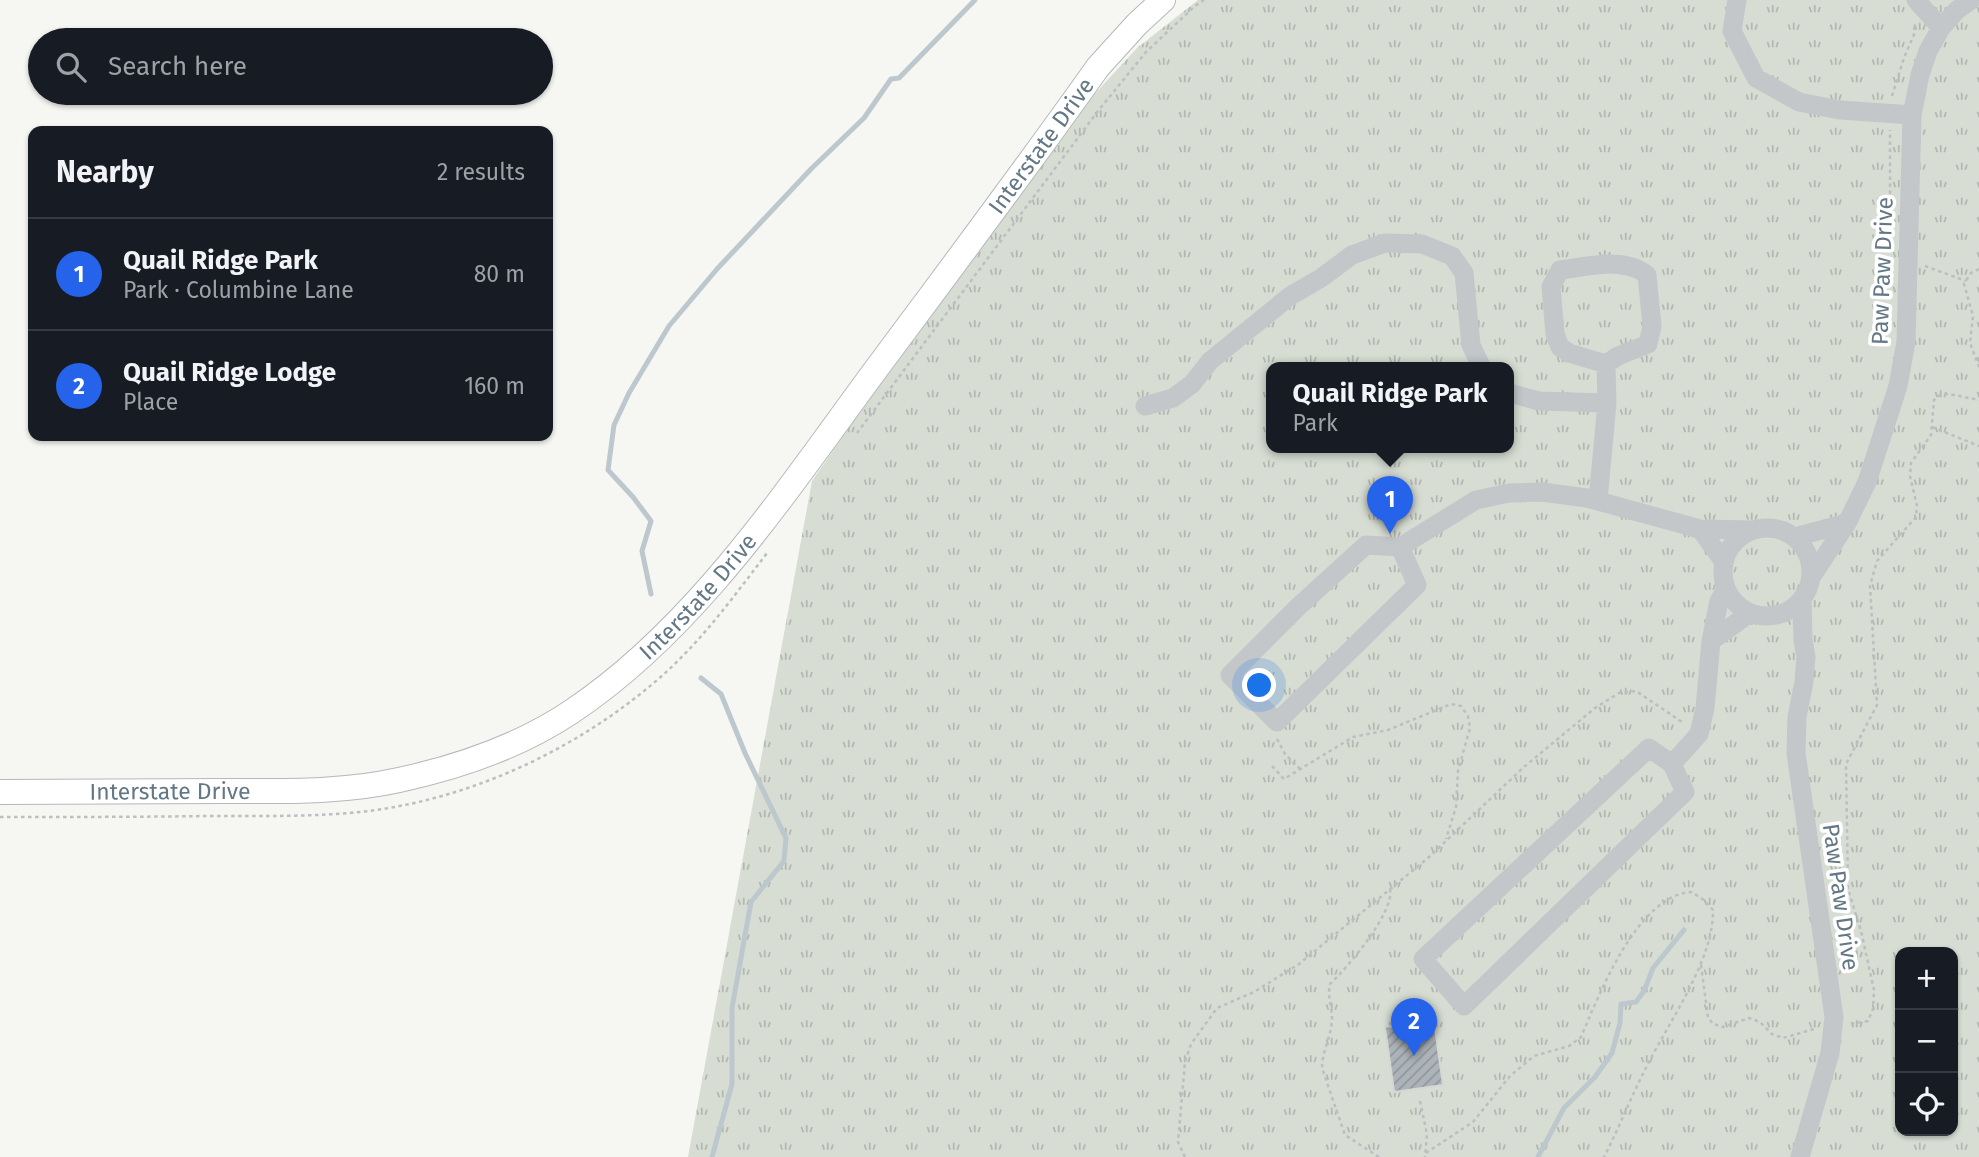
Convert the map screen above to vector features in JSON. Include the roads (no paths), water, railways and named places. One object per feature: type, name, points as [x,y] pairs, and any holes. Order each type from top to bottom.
[{"type":"main road","name":"Interstate Drive","points":[[0,792],[305,791],[363,787],[400,780],[475,759],[544,728],[570,713],[644,654],[727,567],[1098,67],[1136,24],[1163,0]]},
{"type":"street","points":[[1737,0],[1732,31],[1756,78],[1799,102],[1840,110],[1912,115]]},
{"type":"street","points":[[1916,0],[1953,11]]},
{"type":"street","name":"Paw Paw Drive","points":[[1812,576],[1847,523],[1867,482],[1898,386],[1906,342],[1912,115],[1928,51],[1953,11]]},
{"type":"street","points":[[1145,407],[1174,398],[1192,384],[1210,360],[1290,296],[1352,255],[1385,243],[1422,244],[1452,256],[1464,273],[1471,345],[1479,362]]},
{"type":"street","points":[[1620,264],[1637,267],[1647,275],[1652,326],[1648,344],[1606,364],[1569,353],[1560,347],[1555,334],[1551,287],[1560,270],[1620,264]]},
{"type":"street","points":[[1598,500],[1607,403],[1606,364]]},
{"type":"street","points":[[1514,394],[1539,401],[1607,403]]},
{"type":"street","points":[[1400,547],[1416,584],[1277,722],[1230,675],[1299,606],[1366,545],[1400,547],[1476,500],[1509,493],[1542,492],[1598,500],[1700,529],[1754,530],[1768,527],[1782,530],[1795,537],[1811,561],[1812,576],[1802,601],[1790,611],[1776,616],[1750,613],[1733,601],[1726,589],[1724,562],[1730,548],[1741,537],[1754,530]]},
{"type":"street","points":[[1795,537],[1847,523]]},
{"type":"street","points":[[1700,529],[1724,562]]},
{"type":"street","points":[[1672,764],[1699,734],[1705,708],[1710,641],[1719,601],[1726,589]]},
{"type":"street","name":"Paw Paw Drive","points":[[1800,1157],[1830,1053],[1834,1017],[1796,753],[1797,717],[1806,657],[1802,601]]},
{"type":"street","points":[[1710,641],[1750,613]]},
{"type":"street","points":[[1776,616],[1803,640]]},
{"type":"street","points":[[1649,748],[1672,764],[1685,792],[1464,1006],[1423,960],[1649,748]]},
{"type":"waterway","points":[[651,594],[642,551],[651,521],[608,470],[614,425],[629,393],[669,326],[717,269],[811,169],[864,118],[891,79],[899,78],[975,0]]},
{"type":"waterway","points":[[701,678],[721,694],[745,753],[786,838],[784,861],[751,902],[732,1008],[732,1084],[712,1157]]},
{"type":"waterway","points":[[1538,1157],[1564,1108],[1595,1077],[1612,1053],[1620,1023],[1621,1004],[1636,1002],[1644,991],[1653,968],[1684,930]]},
{"type":"place","name":"Quail Ridge Park","points":[[1390,534]]},
{"type":"place","name":"Quail Ridge Lodge","points":[[1414,1056]]}]
